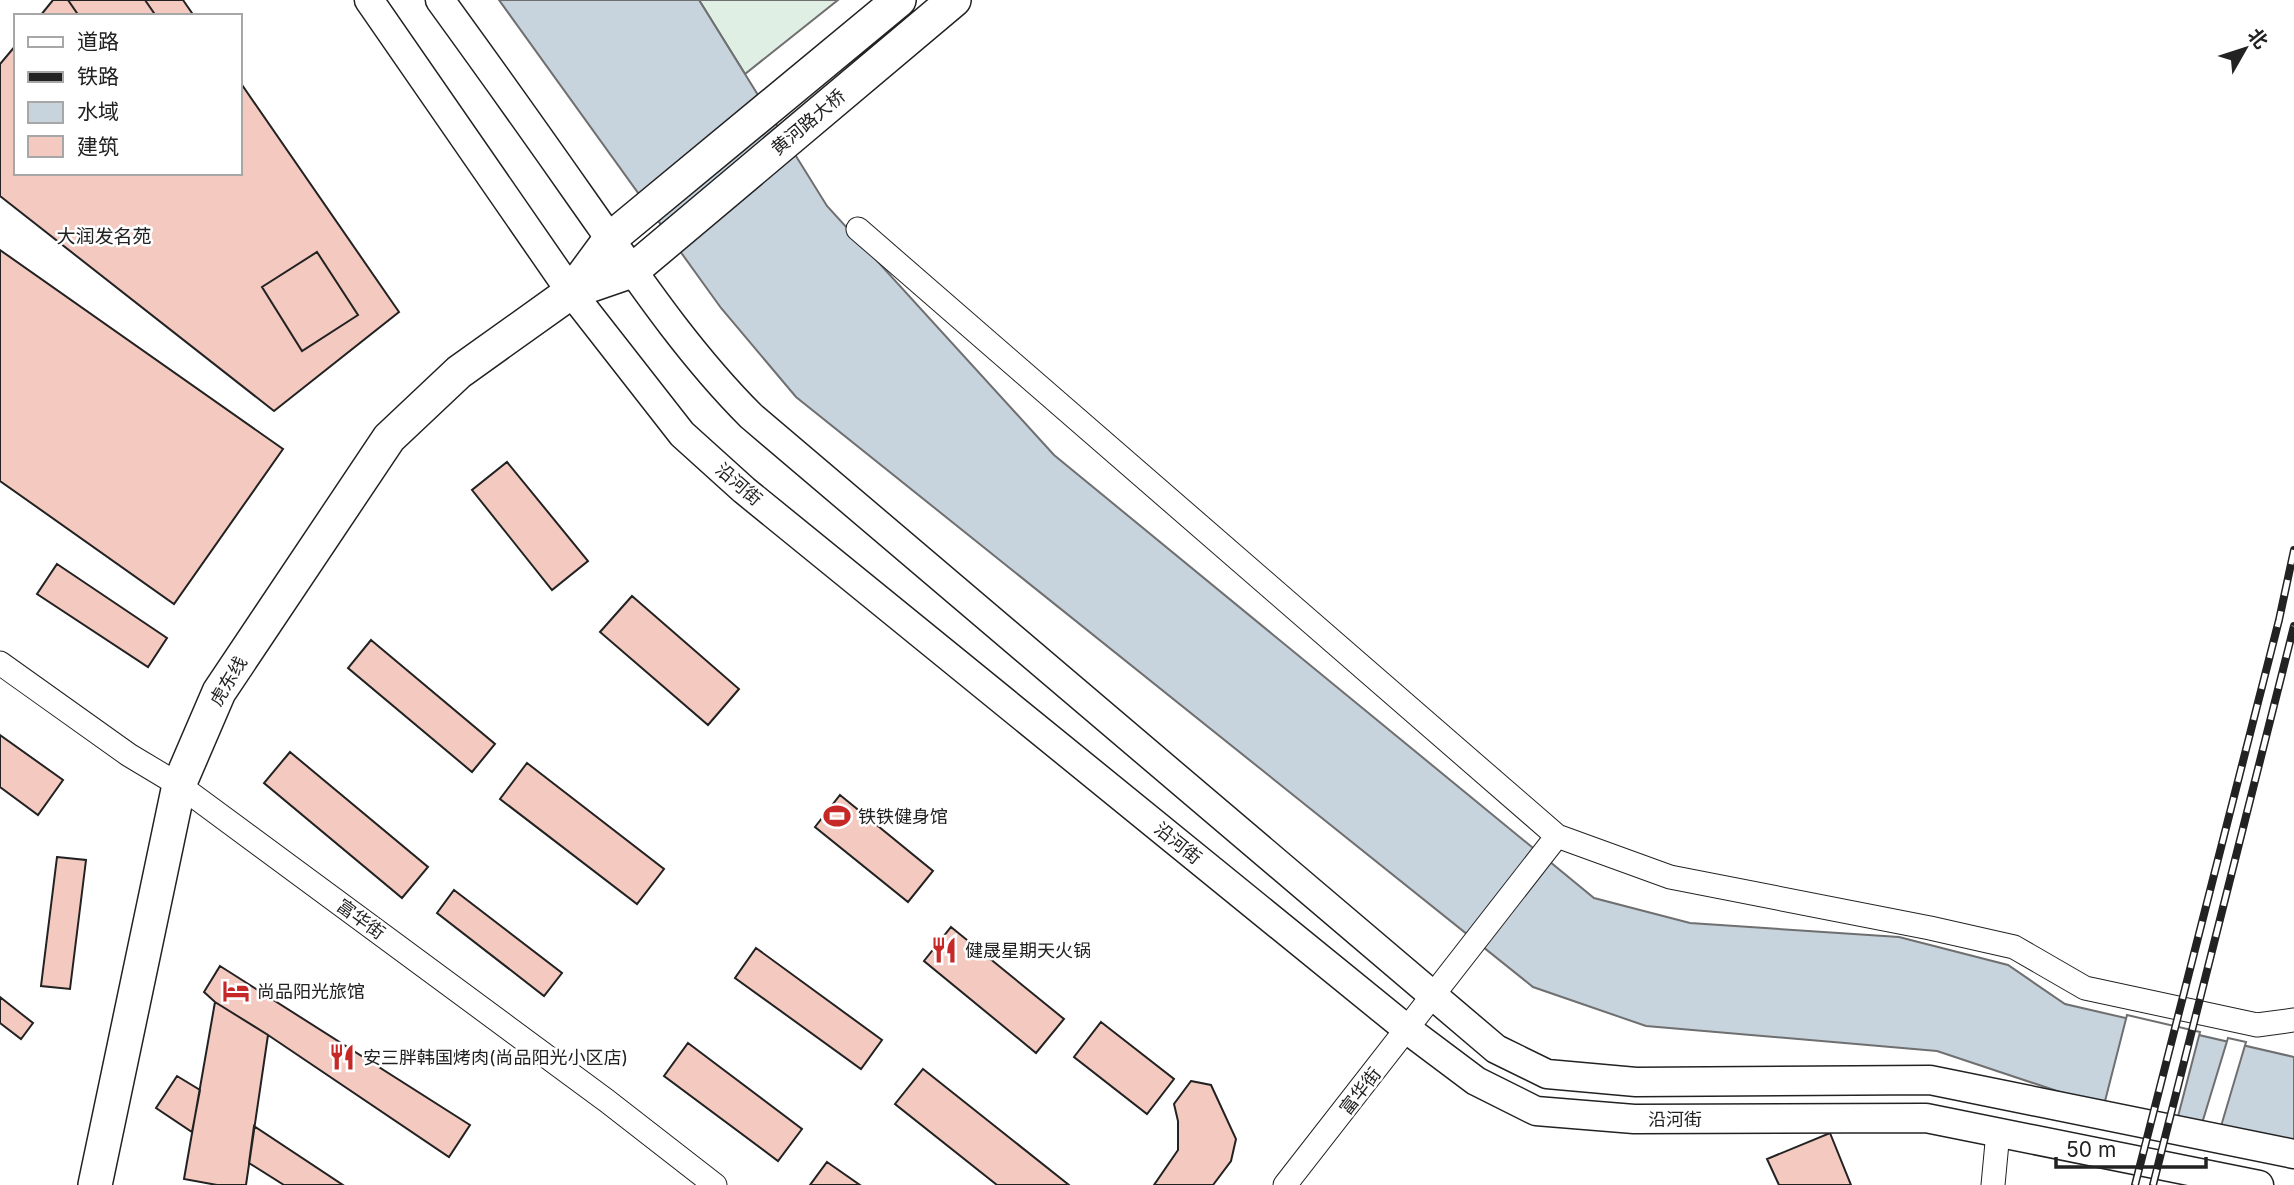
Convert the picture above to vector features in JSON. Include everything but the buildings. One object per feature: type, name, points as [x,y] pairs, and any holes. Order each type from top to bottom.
[{"type":"highway","name":"黄河路大桥","points":[[571,292],[610,239],[899,0]]},
{"type":"highway","name":"黄河路大桥","points":[[632,271],[954,0]]},
{"type":"highway","points":[[571,292],[632,271]]},
{"type":"highway","name":"虎东线","points":[[95,1185],[179,785],[219,692],[389,438],[459,372],[571,292]]},
{"type":"main road","name":"沿河街","points":[[369,0],[571,292],[682,433],[744,490],[1408,1030],[1476,1081],[1536,1111],[1634,1119],[1926,1118],[2259,1185]]},
{"type":"main road","points":[[440,0],[693,353],[751,416],[1496,1049],[1547,1074],[1636,1082],[1930,1080],[2294,1154]]},
{"type":"street","points":[[858,229],[1557,836],[1670,877],[2014,947],[2085,988],[2257,1025],[2294,1020]]},
{"type":"street","name":"富华街","points":[[0,663],[129,755],[179,785],[607,1101],[715,1185]]},
{"type":"street","name":"富华街","points":[[1286,1185],[1557,836]]},
{"type":"street","points":[[1993,1185],[1998,1132]]},
{"type":"green space","points":[[699,0],[838,0],[745,74]]},
{"type":"water","points":[[499,0],[699,0],[827,206],[1054,455],[1594,898],[1690,923],[1899,937],[2008,965],[2065,1004],[2294,1057],[2294,1146],[2096,1104],[1937,1051],[1646,1026],[1533,987],[796,397],[721,308]]},
{"type":"pier","points":[[2127,1015],[2200,1032],[2176,1124],[2103,1109]]},
{"type":"pier","points":[[2228,1038],[2246,1042],[2219,1133],[2200,1130]]},
{"type":"railway","points":[[2135,1185],[2279,620],[2294,550]]},
{"type":"railway","points":[[2153,1185],[2294,626]]},
{"type":"place","name":"铁铁健身馆","points":[[837,816]]},
{"type":"place","name":"健晟星期天火锅","points":[[944,950]]},
{"type":"place","name":"尚品阳光旅馆","points":[[236,991]]},
{"type":"place","name":"安三胖韩国烤肉(尚品阳光小区店)","points":[[342,1057]]},
{"type":"district","name":"大润发名苑","points":[[104,236]]}]
